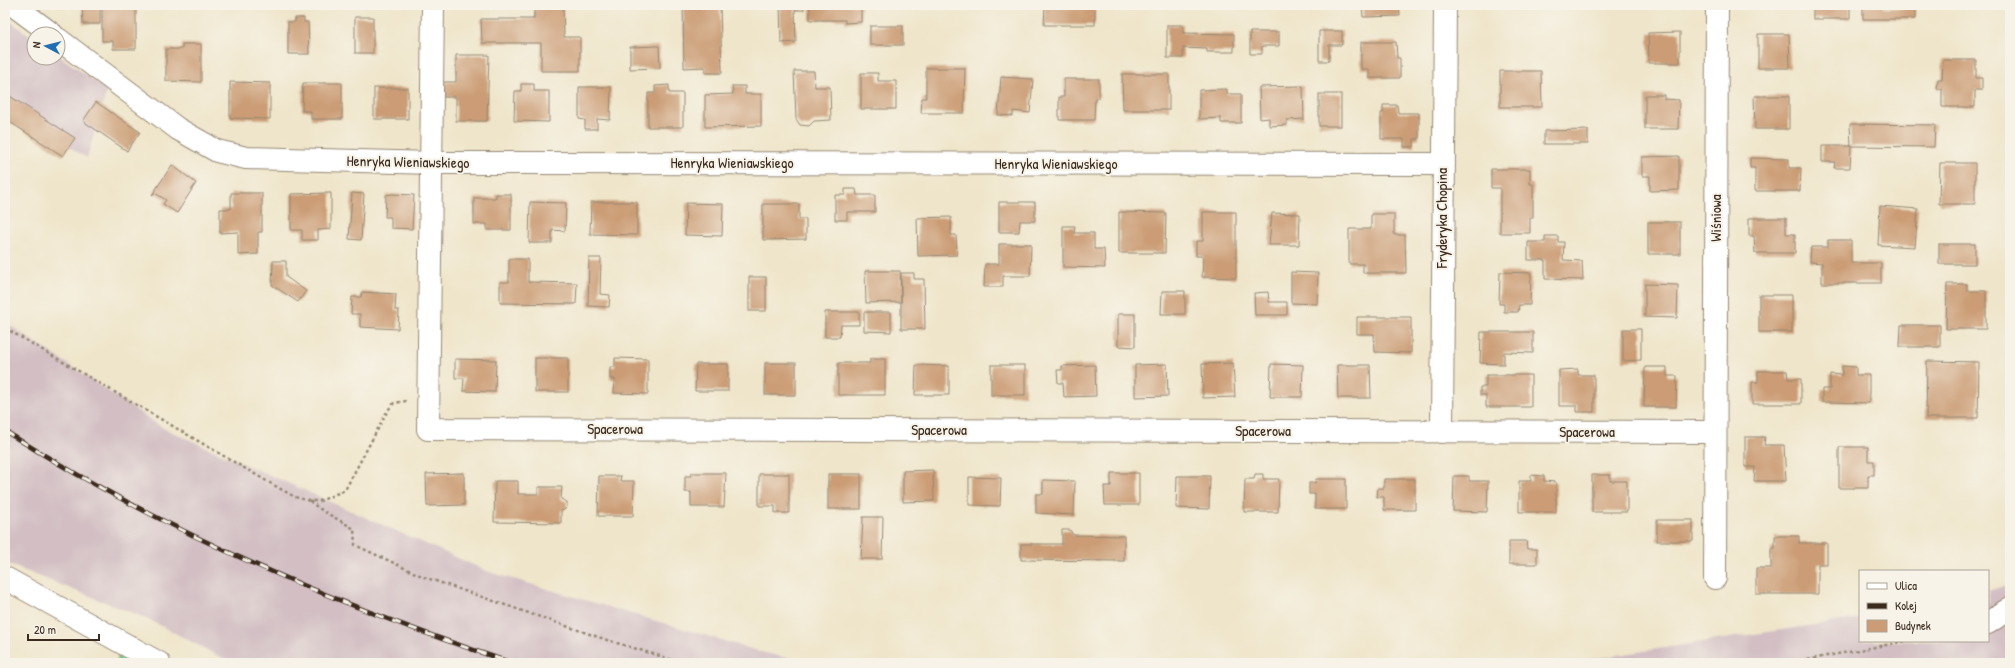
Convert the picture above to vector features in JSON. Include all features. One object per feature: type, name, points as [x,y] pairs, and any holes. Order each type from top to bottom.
[{"type":"street","points":[[13,5],[41,26]]},
{"type":"street","name":"Spacerowa","points":[[433,5],[428,429],[1715,432]]},
{"type":"street","name":"Fryderyka Chopina","points":[[1442,432],[1442,164],[1445,5]]},
{"type":"street","name":"Wiśniowa","points":[[1715,578],[1717,5]]},
{"type":"street","name":"Henryka Wieniawskiego","points":[[66,45],[178,129],[217,151],[246,158],[432,163],[1442,164]]},
{"type":"street","points":[[5,578],[159,663]]},
{"type":"street","points":[[1989,622],[2010,608]]},
{"type":"path","points":[[5,328],[276,487],[295,497],[310,501],[320,502],[345,490],[394,403],[400,401],[429,400]]},
{"type":"path","points":[[310,501],[319,510],[342,520],[354,529],[354,545],[424,577],[522,612],[683,663]]},
{"type":"path","points":[[1790,663],[1902,642]]},
{"type":"shaded area","points":[[5,18],[26,32],[26,66],[66,66],[66,61],[107,90],[87,158],[5,107]]},
{"type":"shaded area","points":[[5,322],[163,428],[489,572],[765,653],[811,663],[232,663],[148,619],[5,563]]},
{"type":"shaded area","points":[[2010,584],[2010,663],[1566,663],[1859,618],[1859,642],[1989,642],[1989,591]]},
{"type":"green space","points":[[118,648],[145,663],[118,663]]},
{"type":"building","points":[[58,5],[76,5],[76,7],[58,7]]},
{"type":"building","points":[[82,5],[100,5],[100,24],[83,24]]},
{"type":"building","points":[[102,5],[136,5],[136,49],[113,49],[113,41],[102,41]]},
{"type":"building","points":[[534,5],[563,5],[564,37],[580,37],[580,71],[541,71],[541,43],[482,43],[481,19],[534,19]]},
{"type":"building","points":[[683,5],[720,5],[722,73],[705,73],[705,67],[684,68]]},
{"type":"building","points":[[780,5],[804,5],[804,10],[795,10],[796,42],[781,43]]},
{"type":"building","points":[[810,5],[861,5],[861,22],[845,23],[845,20],[810,20]]},
{"type":"building","points":[[1045,5],[1095,5],[1095,25],[1044,25]]},
{"type":"building","points":[[1362,5],[1399,5],[1400,16],[1363,17]]},
{"type":"building","points":[[1813,5],[1850,5],[1850,19],[1813,19]]},
{"type":"building","points":[[1863,5],[1883,5],[1883,8],[1915,8],[1915,19],[1863,19]]},
{"type":"building","points":[[355,17],[373,17],[373,53],[355,53]]},
{"type":"building","points":[[295,18],[304,18],[304,22],[308,22],[309,54],[288,54],[288,22],[295,22]]},
{"type":"building","points":[[1167,25],[1183,25],[1183,33],[1234,34],[1234,52],[1207,52],[1207,49],[1183,48],[1183,58],[1167,58]]},
{"type":"building","points":[[870,26],[903,26],[903,45],[870,45]]},
{"type":"building","points":[[1319,31],[1342,31],[1342,45],[1329,45],[1329,61],[1319,61]]},
{"type":"building","points":[[1250,32],[1279,32],[1279,46],[1262,46],[1262,54],[1250,54]]},
{"type":"building","points":[[1680,32],[1680,63],[1649,63],[1648,33]]},
{"type":"building","points":[[1758,34],[1789,34],[1790,68],[1758,68]]},
{"type":"building","points":[[1361,42],[1396,42],[1397,58],[1400,58],[1400,78],[1369,78],[1369,69],[1361,69]]},
{"type":"building","points":[[182,44],[201,44],[201,82],[166,81],[166,49],[182,49]]},
{"type":"building","points":[[659,46],[660,68],[630,69],[630,47]]},
{"type":"building","points":[[456,55],[489,55],[487,121],[456,121],[456,97],[443,97],[443,82],[456,82]]},
{"type":"building","points":[[1943,60],[1976,60],[1976,78],[1982,78],[1982,90],[1975,90],[1975,107],[1942,107],[1942,89],[1937,89],[1938,79],[1942,79]]},
{"type":"building","points":[[926,68],[965,68],[964,113],[921,113],[922,98],[926,98]]},
{"type":"building","points":[[794,71],[814,71],[815,87],[830,87],[831,120],[814,121],[809,126],[800,125],[796,119]]},
{"type":"building","points":[[1500,71],[1541,71],[1542,107],[1500,107]]},
{"type":"building","points":[[861,73],[878,73],[878,81],[896,81],[896,109],[861,109]]},
{"type":"building","points":[[1122,74],[1169,74],[1169,110],[1123,110]]},
{"type":"building","points":[[1001,77],[1033,79],[1030,113],[1013,111],[1013,116],[998,115]]},
{"type":"building","points":[[1064,79],[1099,79],[1099,98],[1095,98],[1094,120],[1059,120],[1059,97],[1064,97]]},
{"type":"building","points":[[230,82],[270,83],[270,119],[230,118]]},
{"type":"building","points":[[303,83],[342,83],[342,119],[311,119],[311,111],[302,111]]},
{"type":"building","points":[[521,84],[534,84],[534,91],[549,91],[549,122],[514,121],[515,91],[521,91]]},
{"type":"building","points":[[669,85],[669,93],[683,93],[683,127],[648,127],[648,93],[655,93],[655,86]]},
{"type":"building","points":[[732,86],[745,86],[745,94],[761,94],[761,126],[705,127],[705,95],[733,94]]},
{"type":"building","points":[[1303,86],[1304,119],[1287,120],[1287,125],[1269,126],[1269,118],[1260,119],[1259,87]]},
{"type":"building","points":[[579,87],[611,87],[610,120],[597,119],[597,129],[585,129],[585,120],[579,119]]},
{"type":"building","points":[[374,88],[408,88],[408,119],[374,119]]},
{"type":"building","points":[[1227,89],[1227,94],[1241,94],[1241,123],[1221,123],[1221,118],[1199,119],[1199,90]]},
{"type":"building","points":[[5,93],[75,138],[63,156],[5,119]]},
{"type":"building","points":[[1319,94],[1341,94],[1341,126],[1319,126]]},
{"type":"building","points":[[1645,95],[1664,95],[1664,99],[1679,100],[1678,129],[1645,129]]},
{"type":"building","points":[[1754,96],[1789,96],[1789,129],[1755,129]]},
{"type":"building","points":[[96,102],[140,132],[127,151],[83,121]]},
{"type":"building","points":[[1383,105],[1397,105],[1398,113],[1419,113],[1419,139],[1414,139],[1414,147],[1404,147],[1404,139],[1381,139],[1381,113],[1383,113]]},
{"type":"building","points":[[1850,124],[1935,125],[1934,147],[1851,146]]},
{"type":"building","points":[[1588,130],[1588,144],[1544,144],[1544,131]]},
{"type":"building","points":[[1822,146],[1851,146],[1850,168],[1834,168],[1835,162],[1822,162]]},
{"type":"building","points":[[1679,156],[1679,190],[1650,191],[1650,176],[1642,176],[1642,157]]},
{"type":"building","points":[[1750,158],[1789,159],[1789,168],[1801,168],[1800,191],[1755,191],[1755,168],[1750,168]]},
{"type":"building","points":[[1940,163],[1975,163],[1975,204],[1939,204]]},
{"type":"building","points":[[172,165],[196,183],[177,213],[163,204],[166,200],[155,193],[152,195]]},
{"type":"building","points":[[1491,169],[1530,169],[1530,184],[1533,184],[1533,218],[1530,218],[1530,233],[1500,233],[1500,188],[1491,188]]},
{"type":"building","points":[[845,189],[856,189],[857,195],[875,195],[875,212],[847,212],[847,220],[835,220],[835,195],[845,195]]},
{"type":"building","points":[[231,193],[262,193],[262,232],[258,232],[258,254],[238,255],[238,232],[220,233],[220,209],[231,209]]},
{"type":"building","points":[[331,193],[331,229],[318,230],[318,240],[302,240],[302,230],[291,230],[291,194]]},
{"type":"building","points":[[352,193],[364,194],[361,240],[349,239]]},
{"type":"building","points":[[496,194],[511,194],[511,230],[487,230],[487,224],[474,224],[474,198],[496,198]]},
{"type":"building","points":[[386,195],[414,195],[412,229],[391,228],[391,217],[385,217]]},
{"type":"building","points":[[530,202],[566,203],[565,231],[552,230],[552,243],[529,243]]},
{"type":"building","points":[[591,202],[637,202],[637,235],[590,234]]},
{"type":"building","points":[[999,202],[1035,202],[1035,221],[1020,221],[1019,232],[999,232]]},
{"type":"building","points":[[686,203],[723,204],[722,236],[685,235]]},
{"type":"building","points":[[763,204],[799,204],[799,219],[806,219],[806,239],[763,240]]},
{"type":"building","points":[[1880,206],[1918,209],[1915,247],[1878,245]]},
{"type":"building","points":[[1119,212],[1166,213],[1165,253],[1119,253]]},
{"type":"building","points":[[1203,212],[1236,212],[1236,278],[1202,277],[1203,256],[1196,256],[1196,241],[1203,241]]},
{"type":"building","points":[[1272,213],[1300,214],[1299,245],[1269,245]]},
{"type":"building","points":[[1371,214],[1394,214],[1394,235],[1405,235],[1406,273],[1363,273],[1363,264],[1349,264],[1349,229],[1371,229]]},
{"type":"building","points":[[951,217],[951,235],[956,235],[957,255],[918,256],[917,218]]},
{"type":"building","points":[[1749,218],[1786,218],[1786,234],[1795,234],[1795,253],[1755,253],[1754,236],[1749,236]]},
{"type":"building","points":[[1648,222],[1680,222],[1680,254],[1648,254]]},
{"type":"building","points":[[1063,226],[1075,226],[1074,233],[1094,233],[1094,249],[1104,249],[1105,268],[1063,267]]},
{"type":"building","points":[[1545,236],[1558,236],[1558,242],[1564,242],[1563,260],[1582,261],[1583,280],[1545,279],[1545,260],[1528,260],[1528,242],[1545,242]]},
{"type":"building","points":[[1828,240],[1851,240],[1851,263],[1881,263],[1881,283],[1822,283],[1822,263],[1810,262],[1811,247],[1828,247]]},
{"type":"building","points":[[999,244],[1031,244],[1030,276],[1003,276],[1003,287],[984,287],[985,264],[999,264]]},
{"type":"building","points":[[1939,244],[1975,244],[1975,264],[1939,264]]},
{"type":"building","points":[[589,258],[601,258],[600,294],[610,295],[609,307],[588,306]]},
{"type":"building","points":[[509,259],[528,259],[528,282],[577,283],[576,304],[500,303],[500,282],[509,282]]},
{"type":"building","points":[[273,261],[286,261],[286,277],[306,291],[298,302],[272,285]]},
{"type":"building","points":[[865,271],[900,271],[901,302],[866,303]]},
{"type":"building","points":[[1291,272],[1318,273],[1317,304],[1291,303]]},
{"type":"building","points":[[1500,272],[1531,273],[1530,305],[1519,305],[1518,312],[1504,312],[1504,304],[1499,304]]},
{"type":"building","points":[[901,273],[914,273],[914,279],[924,279],[925,329],[901,329]]},
{"type":"building","points":[[749,277],[766,277],[766,311],[749,311]]},
{"type":"building","points":[[1645,284],[1678,285],[1677,318],[1645,317]]},
{"type":"building","points":[[1947,284],[1967,284],[1967,291],[1986,291],[1986,329],[1946,329]]},
{"type":"building","points":[[1162,291],[1185,291],[1185,314],[1161,314]]},
{"type":"building","points":[[362,292],[396,294],[395,310],[399,310],[398,329],[360,327],[360,314],[351,314],[352,297],[361,297]]},
{"type":"building","points":[[1268,292],[1269,302],[1287,302],[1287,315],[1255,315],[1254,293]]},
{"type":"building","points":[[1759,295],[1792,295],[1792,332],[1759,332]]},
{"type":"building","points":[[825,312],[859,312],[859,325],[841,325],[840,337],[825,337]]},
{"type":"building","points":[[864,312],[891,312],[891,332],[864,331]]},
{"type":"building","points":[[1118,314],[1135,314],[1135,347],[1118,346]]},
{"type":"building","points":[[1357,317],[1411,317],[1411,353],[1375,352],[1374,334],[1357,334]]},
{"type":"building","points":[[1901,325],[1940,325],[1940,347],[1900,347]]},
{"type":"building","points":[[1623,329],[1641,329],[1641,360],[1623,361]]},
{"type":"building","points":[[1481,332],[1533,332],[1533,353],[1504,352],[1504,364],[1480,363]]},
{"type":"building","points":[[535,358],[568,358],[568,392],[535,392]]},
{"type":"building","points":[[615,358],[648,359],[648,394],[614,393],[615,379],[610,379],[610,367],[615,367]]},
{"type":"building","points":[[455,359],[496,360],[495,392],[463,391],[464,378],[455,378]]},
{"type":"building","points":[[870,359],[885,359],[885,395],[838,395],[838,363],[870,363]]},
{"type":"building","points":[[1927,361],[1979,362],[1978,418],[1926,418]]},
{"type":"building","points":[[765,363],[796,363],[796,395],[765,395]]},
{"type":"building","points":[[1233,363],[1235,397],[1203,398],[1202,364]]},
{"type":"building","points":[[696,364],[728,364],[728,391],[695,391]]},
{"type":"building","points":[[1167,364],[1168,396],[1135,397],[1135,365]]},
{"type":"building","points":[[1271,364],[1303,365],[1302,397],[1270,397]]},
{"type":"building","points":[[916,365],[949,366],[949,395],[915,395]]},
{"type":"building","points":[[991,365],[1025,365],[1025,395],[991,395]]},
{"type":"building","points":[[1095,365],[1096,396],[1064,397],[1063,383],[1058,383],[1057,370],[1062,370],[1062,366]]},
{"type":"building","points":[[1337,365],[1370,365],[1371,398],[1338,398]]},
{"type":"building","points":[[1842,366],[1856,367],[1856,375],[1869,375],[1869,403],[1822,402],[1822,389],[1830,389],[1830,374],[1842,375]]},
{"type":"building","points":[[1645,367],[1667,367],[1667,376],[1677,376],[1676,407],[1644,407]]},
{"type":"building","points":[[1578,369],[1578,375],[1594,375],[1594,412],[1577,412],[1577,406],[1559,406],[1559,370]]},
{"type":"building","points":[[1758,371],[1787,371],[1788,379],[1801,379],[1801,404],[1752,404],[1752,382],[1758,382]]},
{"type":"building","points":[[1486,375],[1531,375],[1531,407],[1486,407],[1486,395],[1480,395],[1480,387],[1486,387]]},
{"type":"building","points":[[1745,437],[1765,437],[1764,445],[1784,445],[1786,481],[1754,481],[1755,467],[1745,467]]},
{"type":"building","points":[[1839,447],[1868,447],[1868,461],[1874,461],[1874,475],[1868,475],[1868,488],[1839,488]]},
{"type":"building","points":[[933,470],[934,501],[903,502],[903,471]]},
{"type":"building","points":[[464,473],[464,505],[427,506],[426,474]]},
{"type":"building","points":[[691,473],[726,473],[724,507],[691,507],[691,492],[685,492],[685,476],[691,476]]},
{"type":"building","points":[[1111,473],[1139,473],[1139,505],[1105,505],[1104,486],[1111,486]]},
{"type":"building","points":[[759,474],[789,474],[789,513],[775,513],[775,506],[759,506]]},
{"type":"building","points":[[828,474],[861,474],[861,509],[828,509]]},
{"type":"building","points":[[1255,474],[1263,474],[1263,479],[1279,479],[1278,512],[1244,512],[1245,479],[1254,479]]},
{"type":"building","points":[[1531,475],[1544,476],[1544,481],[1556,482],[1556,512],[1519,512],[1519,481],[1531,481]]},
{"type":"building","points":[[1592,475],[1610,475],[1610,481],[1627,481],[1627,512],[1592,512]]},
{"type":"building","points":[[599,476],[621,476],[620,481],[634,481],[633,516],[598,516]]},
{"type":"building","points":[[1177,476],[1210,476],[1209,509],[1176,508]]},
{"type":"building","points":[[1454,476],[1469,476],[1469,481],[1488,481],[1487,512],[1453,511]]},
{"type":"building","points":[[969,477],[1001,478],[1000,506],[969,505]]},
{"type":"building","points":[[1316,479],[1346,479],[1346,509],[1315,509],[1315,494],[1309,494],[1309,483],[1315,483]]},
{"type":"building","points":[[1384,479],[1415,479],[1415,510],[1384,510],[1384,497],[1377,497],[1378,488],[1384,488]]},
{"type":"building","points":[[1043,480],[1075,481],[1074,515],[1036,513],[1036,494],[1043,494]]},
{"type":"building","points":[[495,481],[518,481],[518,494],[538,494],[538,487],[562,487],[561,499],[567,502],[567,507],[561,511],[561,523],[494,522]]},
{"type":"building","points":[[863,517],[883,517],[882,559],[861,559]]},
{"type":"building","points":[[1657,520],[1693,520],[1693,541],[1657,541]]},
{"type":"building","points":[[1062,530],[1070,530],[1073,535],[1124,536],[1124,561],[1021,560],[1021,544],[1062,544]]},
{"type":"building","points":[[1775,536],[1799,536],[1799,543],[1827,543],[1827,564],[1818,564],[1818,594],[1756,594],[1756,568],[1771,568],[1771,548],[1775,548]]},
{"type":"building","points":[[1509,541],[1526,541],[1527,549],[1537,549],[1537,564],[1509,564]]},
{"type":"railway","points":[[5,431],[126,501],[251,563],[381,616],[512,663]]}]
